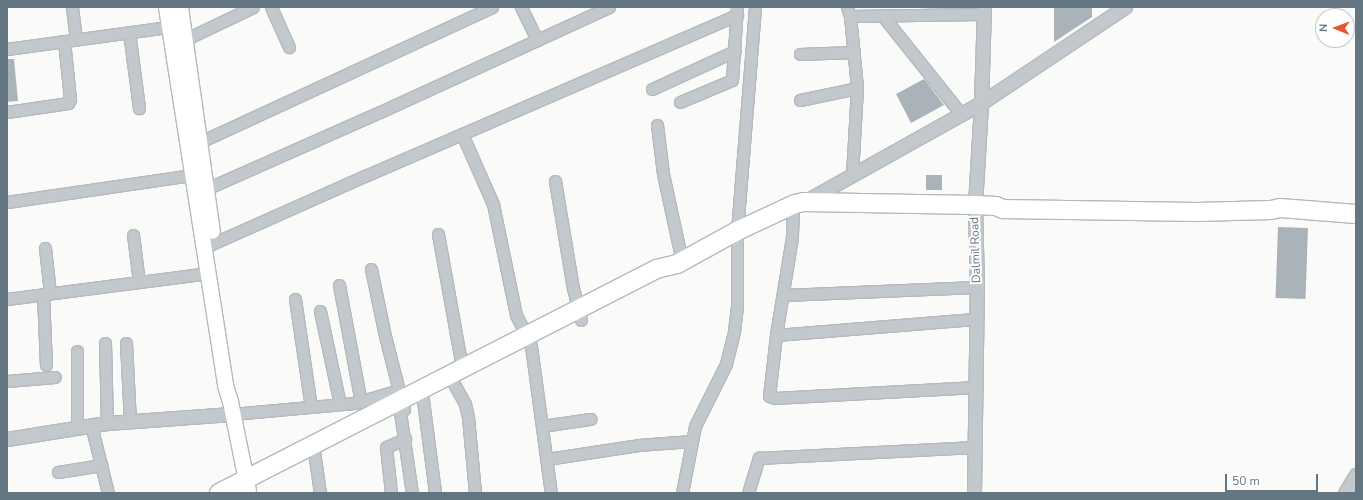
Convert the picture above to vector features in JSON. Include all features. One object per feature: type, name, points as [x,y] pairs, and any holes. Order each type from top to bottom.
[{"type":"highway","points":[[219,493],[246,488],[314,449],[402,403],[462,368],[528,340],[579,315],[656,269],[679,262],[737,231],[798,204],[975,205],[996,206],[1003,209],[1051,205],[1198,207],[1271,210],[1280,208],[1356,214]]},
{"type":"highway","points":[[402,403],[423,400],[454,384],[528,340]]},
{"type":"main road","points":[[166,7],[175,26],[178,43],[209,245],[232,377],[231,407]]},
{"type":"main road","points":[[175,26],[180,7]]},
{"type":"main road","points":[[178,43],[200,142],[199,174],[206,189],[209,273],[225,385],[231,407],[246,488]]},
{"type":"street","points":[[72,7],[76,39]]},
{"type":"street","points":[[178,43],[253,7]]},
{"type":"street","points":[[271,7],[289,46]]},
{"type":"street","points":[[200,142],[492,7]]},
{"type":"street","points":[[521,7],[537,40]]},
{"type":"street","points":[[206,189],[609,7]]},
{"type":"street","points":[[682,493],[695,426],[726,364],[731,348],[737,306],[737,231],[755,7]]},
{"type":"street","points":[[976,387],[771,398],[769,392],[776,335],[784,295],[798,204],[981,103],[1126,7]]},
{"type":"street","points":[[852,175],[857,88],[849,11],[882,15],[984,10]]},
{"type":"street","name":"Dalmil Road","points":[[974,493],[977,287],[975,205],[981,103],[984,10]]},
{"type":"street","points":[[209,245],[737,11],[733,76],[730,82],[680,102]]},
{"type":"street","points":[[882,15],[961,114]]},
{"type":"street","points":[[7,49],[175,26]]},
{"type":"street","points":[[129,32],[139,108]]},
{"type":"street","points":[[7,112],[68,102],[70,99],[64,41]]},
{"type":"street","points":[[652,89],[735,51]]},
{"type":"street","points":[[800,54],[854,52]]},
{"type":"street","points":[[800,100],[857,88]]},
{"type":"street","points":[[657,125],[679,262]]},
{"type":"street","points":[[462,134],[493,204],[516,315],[528,340],[552,493]]},
{"type":"street","points":[[7,202],[199,174]]},
{"type":"street","points":[[555,181],[579,315]]},
{"type":"street","points":[[438,234],[462,368]]},
{"type":"street","points":[[133,235],[139,282]]},
{"type":"street","points":[[45,248],[46,365]]},
{"type":"street","points":[[371,269],[385,336],[402,403],[412,493]]},
{"type":"street","points":[[7,299],[209,273]]},
{"type":"street","points":[[339,285],[361,402]]},
{"type":"street","points":[[784,295],[977,287]]},
{"type":"street","points":[[296,299],[311,407]]},
{"type":"street","points":[[320,310],[340,404]]},
{"type":"street","points":[[776,335],[976,319]]},
{"type":"street","points":[[105,343],[107,423]]},
{"type":"street","points":[[126,343],[130,422]]},
{"type":"street","points":[[77,351],[77,427]]},
{"type":"street","points":[[7,381],[55,377]]},
{"type":"street","points":[[454,384],[464,404],[468,417],[475,493]]},
{"type":"street","points":[[423,400],[435,493]]},
{"type":"street","points":[[7,439],[91,425],[130,422],[231,407],[311,407],[361,402],[402,403]]},
{"type":"street","points":[[542,426],[590,419]]},
{"type":"street","points":[[91,425],[108,493]]},
{"type":"street","points":[[391,493],[386,447],[405,439]]},
{"type":"street","points":[[547,459],[638,445],[692,441]]},
{"type":"street","points":[[748,493],[759,458],[975,447]]},
{"type":"street","points":[[314,449],[320,493]]},
{"type":"street","points":[[58,472],[101,465]]},
{"type":"street","points":[[1344,493],[1356,475]]},
{"type":"building","points":[[1054,7],[1092,7],[1092,17],[1054,42]]},
{"type":"building","points":[[7,59],[14,59],[18,101],[7,102]]},
{"type":"building","points":[[924,79],[944,105],[911,123],[896,94]]},
{"type":"building","points":[[926,175],[942,175],[942,190],[926,190]]},
{"type":"building","points":[[1278,227],[1308,228],[1306,299],[1276,298]]}]
